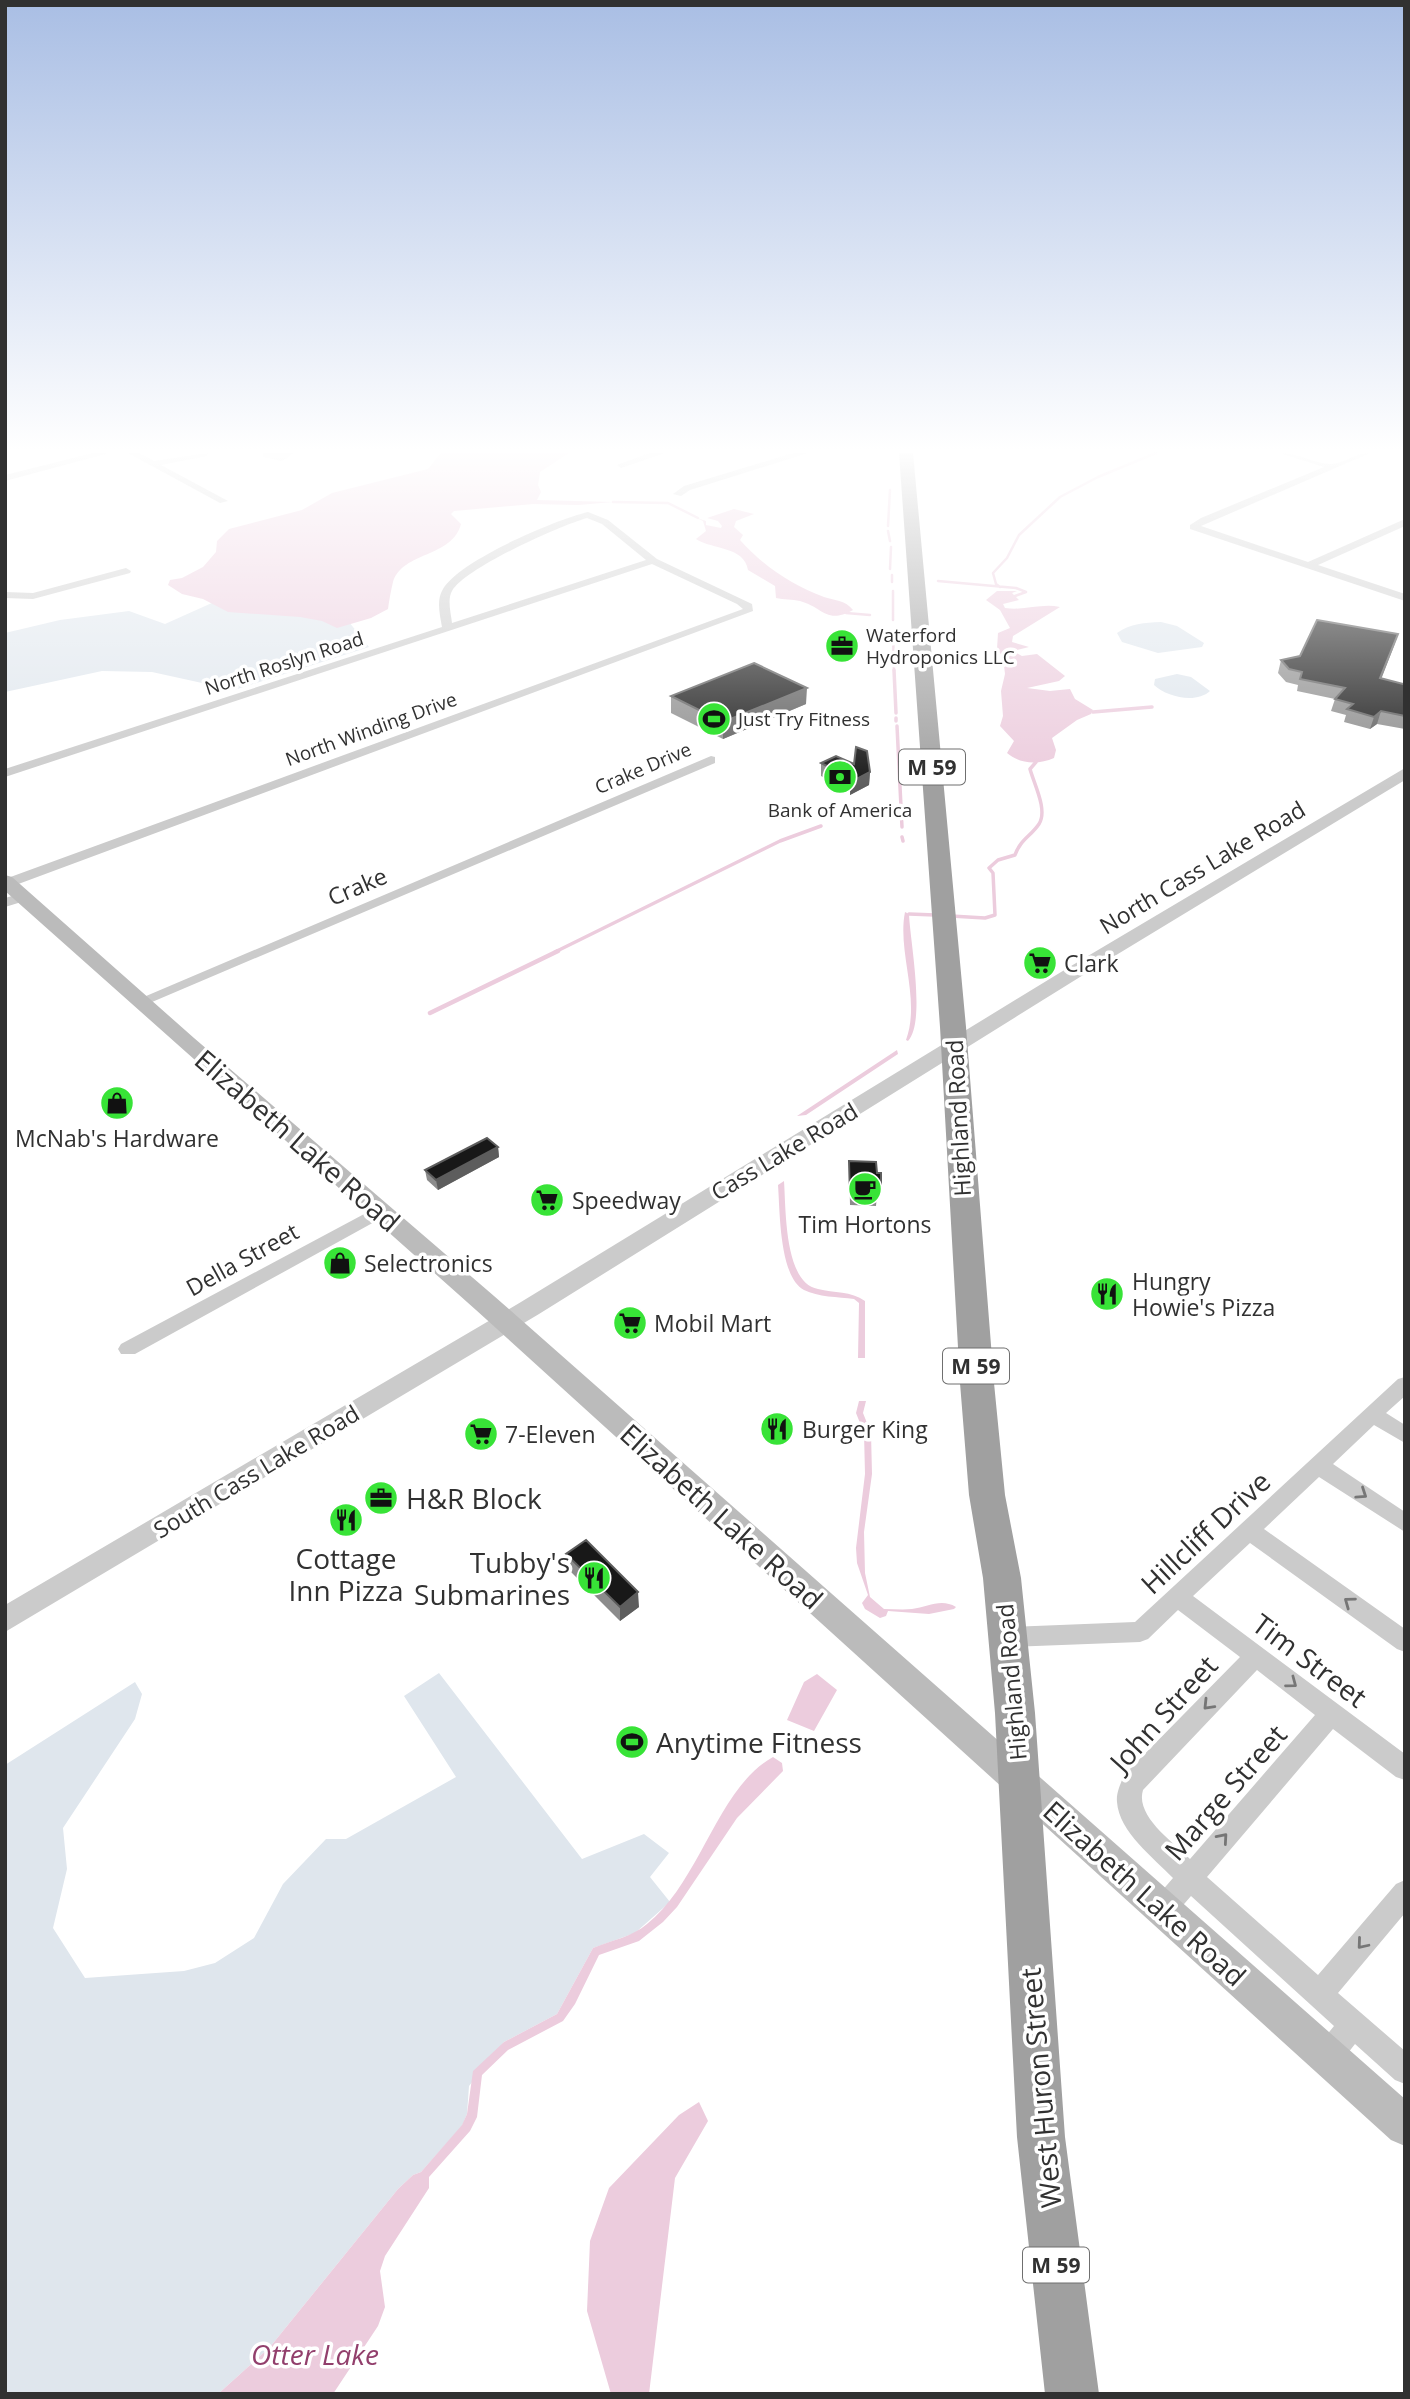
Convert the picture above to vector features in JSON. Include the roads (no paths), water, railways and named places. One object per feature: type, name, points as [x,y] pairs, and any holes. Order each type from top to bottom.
[{"type":"highway","name":"Highland Road","points":[[915,565],[987,1495],[1002,1578],[1009,1637],[1020,1781]]},
{"type":"highway","name":"West Huron Street","points":[[1020,1781],[1041,2137],[1072,2394]]},
{"type":"main road","name":"Elizabeth Lake Road","points":[[10,891],[381,1211],[1405,2126]]},
{"type":"street","points":[[447,627],[445,604],[448,589],[463,574],[481,565]]},
{"type":"street","name":"North Roslyn Road","points":[[5,773],[641,565]]},
{"type":"street","name":"North Winding Drive","points":[[10,891],[748,611],[748,606],[741,602],[661,565]]},
{"type":"street","points":[[1305,565],[1405,598]]},
{"type":"street","points":[[5,596],[33,596],[126,571]]},
{"type":"street","name":"Crake Drive","points":[[591,811],[711,760]]},
{"type":"street","name":"North Cass Lake Road","points":[[954,1047],[1405,773]]},
{"type":"street","name":"Crake","points":[[140,1002],[591,811]]},
{"type":"street","name":"Cass Lake Road","points":[[506,1322],[954,1047]]},
{"type":"street","name":"Della Street","points":[[128,1349],[381,1211]]},
{"type":"street","name":"South Cass Lake Road","points":[[5,1620],[506,1322]]},
{"type":"street","name":"Hillcliff Drive","points":[[1009,1637],[1140,1632],[1405,1384]]},
{"type":"street","points":[[1373,1415],[1405,1435]]},
{"type":"street","points":[[1319,1466],[1405,1523]]},
{"type":"street","points":[[1250,1531],[1405,1642]]},
{"type":"street","name":"Tim Street","points":[[1179,1598],[1405,1769]]},
{"type":"street","name":"John Street","points":[[1190,1876],[1136,1820],[1129,1805],[1130,1790],[1136,1780],[1256,1656]]},
{"type":"street","name":"Marge Street","points":[[1163,1909],[1332,1713]]},
{"type":"street","points":[[1190,1876],[1206,1894],[1405,2070]]},
{"type":"street","points":[[1320,1994],[1405,1893]]},
{"type":"street","points":[[1327,2057],[1353,2024]]},
{"type":"water","points":[[407,565],[398,572],[393,582],[388,609],[371,618],[337,628],[322,621],[300,617],[228,612],[203,599],[182,594],[168,585],[170,580],[182,578],[203,567]]},
{"type":"water","points":[[746,565],[767,565],[801,587],[843,603],[853,610],[837,616],[830,615],[800,601],[776,598],[775,586],[748,570]]},
{"type":"water","points":[[997,591],[1017,591],[1012,593],[1019,600],[1003,604],[1005,608],[1060,607],[1013,636],[1012,642],[1029,647],[1013,651],[1022,656],[1037,654],[1065,676],[1059,681],[1027,688],[1050,691],[1070,689],[1075,699],[1093,710],[1091,714],[1077,720],[1052,738],[1056,750],[1054,758],[1048,760],[1023,761],[1007,753],[1014,741],[1000,726],[1003,716],[1001,691],[1005,674],[1003,657],[997,649],[998,633],[1010,628],[1000,610],[986,600]]},
{"type":"water","points":[[905,912],[909,914],[916,980],[916,1017],[908,1041],[911,1008],[903,927]]},
{"type":"water","points":[[897,1050],[898,1054],[806,1115],[797,1116]]},
{"type":"water","points":[[784,1181],[789,1243],[799,1274],[807,1284],[818,1289],[848,1294],[865,1301],[865,1358],[858,1358],[859,1303],[854,1299],[804,1290],[790,1272],[782,1242],[779,1210],[778,1185]]},
{"type":"water","points":[[859,1401],[866,1401],[863,1413],[871,1433],[872,1474],[864,1532],[865,1573],[870,1597],[884,1609],[912,1609],[945,1603],[956,1607],[954,1609],[929,1614],[888,1611],[886,1616],[880,1618],[865,1609],[862,1603],[868,1595],[857,1563],[856,1548],[865,1474],[864,1433],[856,1413]]},
{"type":"water","points":[[817,1674],[837,1690],[814,1731],[787,1720],[804,1682]]},
{"type":"water","name":"Otter Lake","points":[[773,1757],[782,1763],[783,1771],[737,1818],[677,1907],[639,1941],[599,1955],[575,2004],[563,2021],[508,2050],[482,2075],[477,2117],[470,2131],[429,2177],[429,2188],[385,2256],[380,2271],[385,2307],[378,2326],[333,2394],[218,2394],[270,2347],[398,2189],[413,2175],[421,2172],[462,2125],[467,2114],[473,2071],[504,2042],[557,2014],[593,1948],[635,1932],[666,1906],[682,1884],[737,1790],[754,1771]]},
{"type":"water","points":[[699,2102],[708,2121],[675,2178],[649,2394],[611,2394],[587,2311],[590,2241],[609,2188],[679,2115]]},
{"type":"waterway","points":[[890,565],[890,569]]},
{"type":"waterway","points":[[999,587],[993,573],[1001,565]]},
{"type":"waterway","points":[[892,575],[892,582]]},
{"type":"waterway","points":[[938,581],[999,587]]},
{"type":"waterway","points":[[999,587],[1026,592],[1015,596]]},
{"type":"waterway","points":[[893,591],[893,620]]},
{"type":"waterway","points":[[846,613],[870,615]]},
{"type":"waterway","points":[[893,633],[894,671]]},
{"type":"waterway","points":[[894,670],[896,713]]},
{"type":"waterway","points":[[1093,712],[1152,707]]},
{"type":"waterway","points":[[897,726],[902,827]]},
{"type":"waterway","points":[[951,916],[985,918],[995,915],[993,873],[989,868],[998,860],[1015,855],[1041,818],[1041,804],[1030,769],[1036,762]]},
{"type":"waterway","points":[[555,952],[780,841],[821,826]]},
{"type":"waterway","points":[[902,837],[903,841]]},
{"type":"waterway","points":[[909,914],[935,915]]},
{"type":"waterway","points":[[430,1013],[558,951]]},
{"type":"place","name":"Waterford Hydroponics LLC","points":[[842,646]]},
{"type":"place","name":"Just Try Fitness","points":[[714,719]]},
{"type":"place","name":"Bank of America","points":[[840,777]]},
{"type":"place","name":"Clark","points":[[1040,963]]},
{"type":"place","name":"McNab's Hardware","points":[[117,1103]]},
{"type":"place","name":"Tim Hortons","points":[[865,1189]]},
{"type":"place","name":"Speedway","points":[[547,1200]]},
{"type":"place","name":"Selectronics","points":[[340,1263]]},
{"type":"place","name":"Hungry Howie's Pizza","points":[[1107,1294]]},
{"type":"place","name":"Mobil Mart","points":[[630,1323]]},
{"type":"place","name":"Burger King","points":[[777,1429]]},
{"type":"place","name":"7-Eleven","points":[[481,1434]]},
{"type":"place","name":"H&R Block","points":[[381,1498]]},
{"type":"place","name":"Cottage Inn Pizza","points":[[346,1520]]},
{"type":"place","name":"Tubby's Submarines","points":[[594,1578]]},
{"type":"place","name":"Anytime Fitness","points":[[632,1742]]}]
